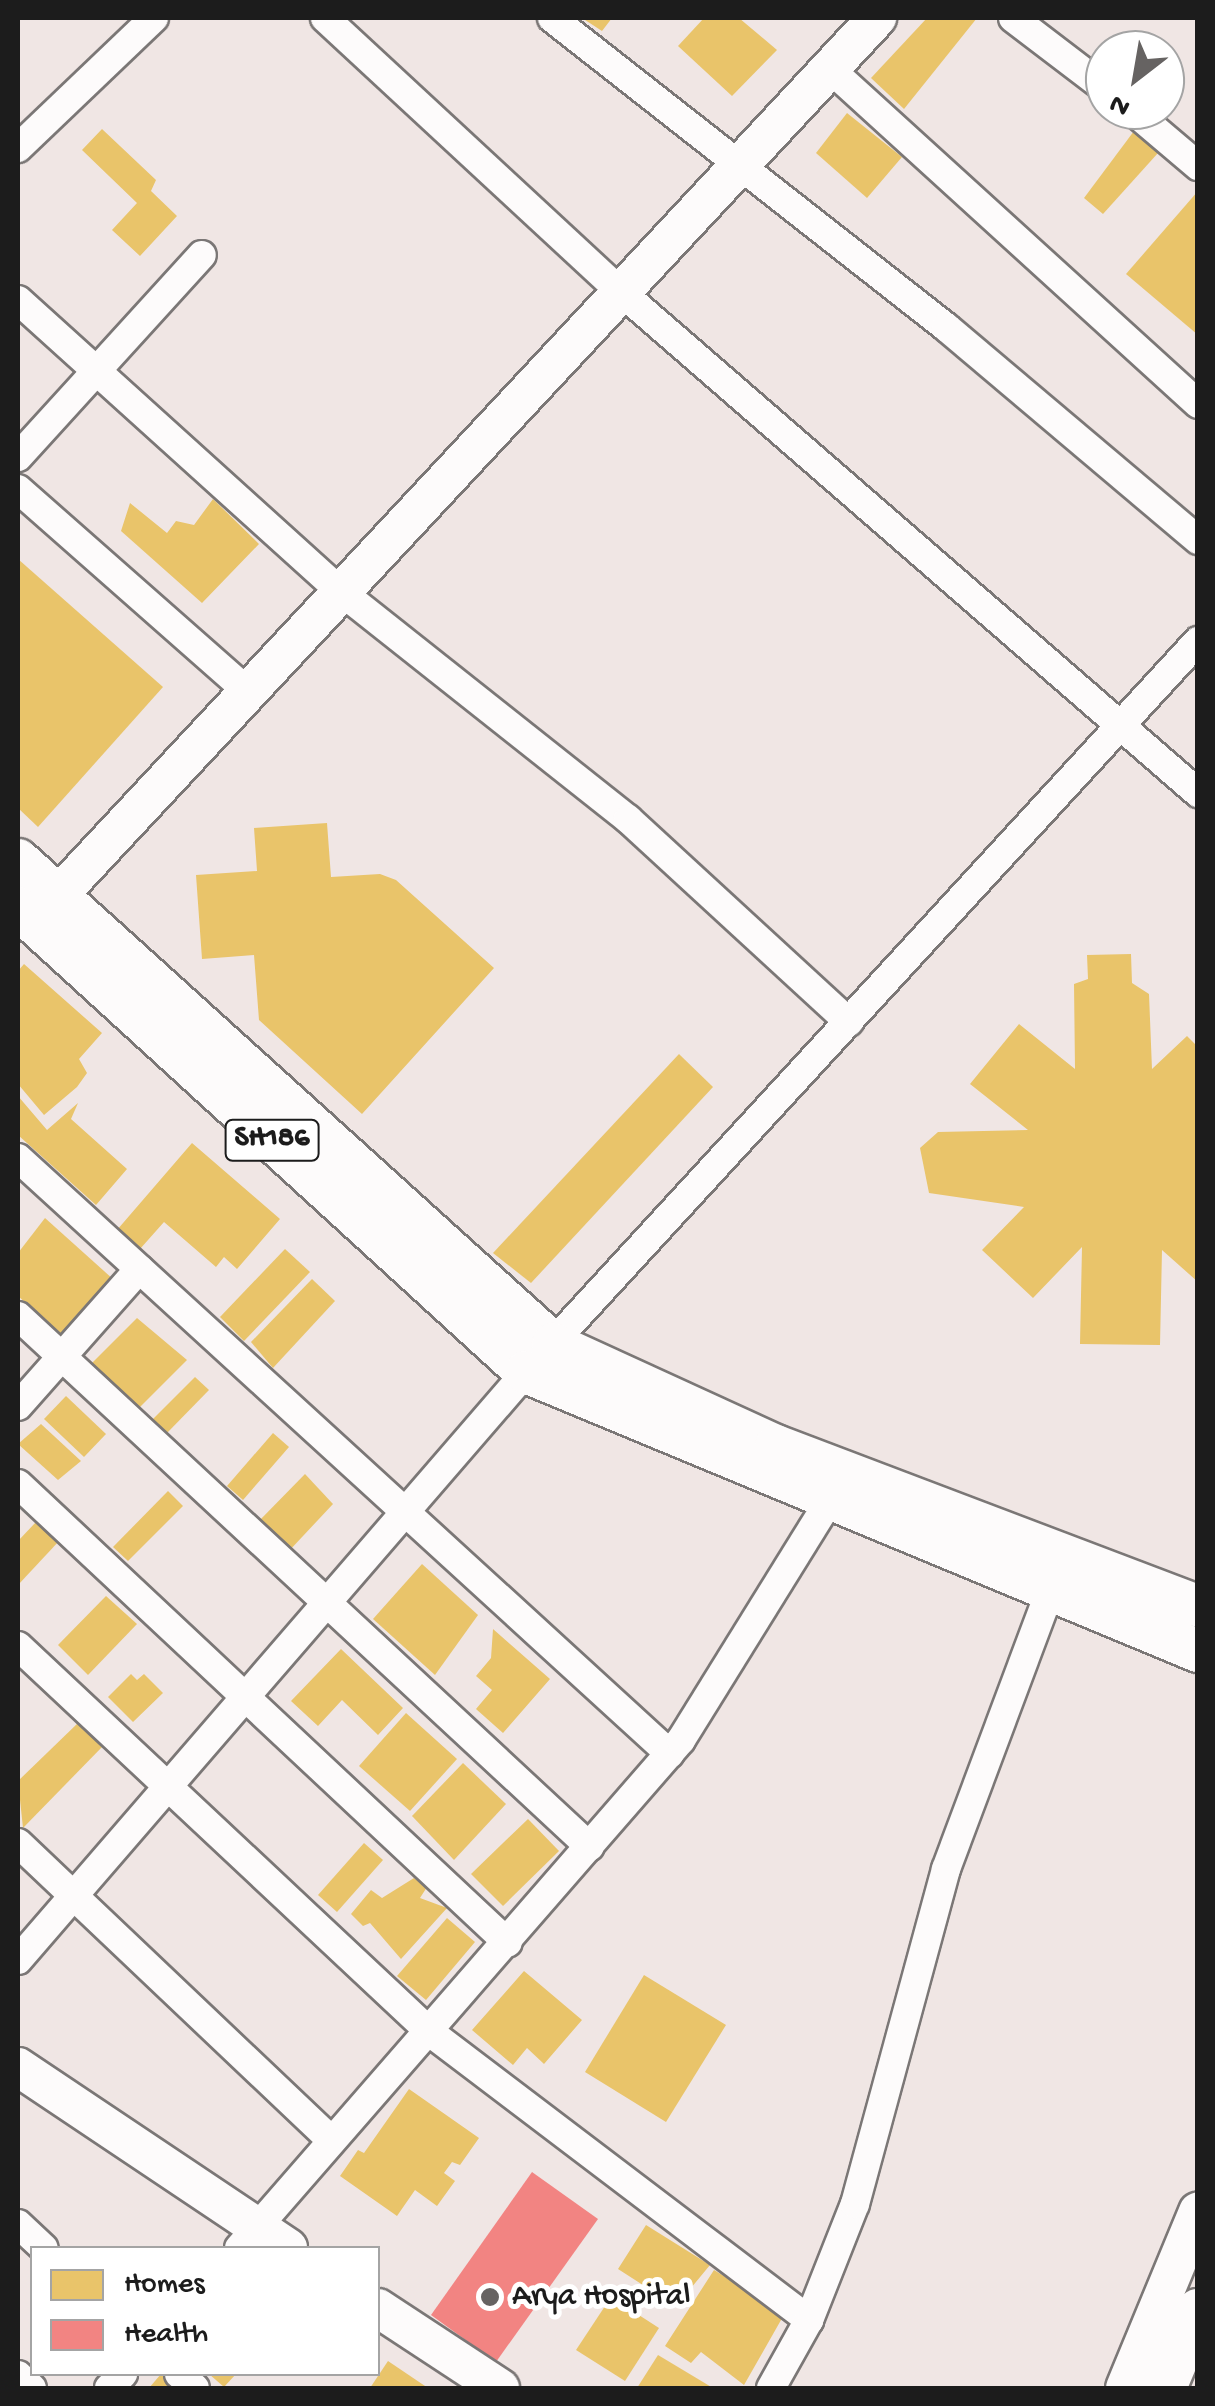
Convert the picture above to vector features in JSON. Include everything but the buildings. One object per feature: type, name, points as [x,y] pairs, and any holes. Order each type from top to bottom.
[{"type":"main road","points":[[18,860],[31,916]]},
{"type":"main road","name":"SH186","points":[[31,916],[540,1358],[837,1488],[1049,1593]]},
{"type":"main road","points":[[837,1488],[1198,1606]]},
{"type":"main road","points":[[1049,1593],[1198,1652]]},
{"type":"main road","points":[[1165,2388],[1198,2310]]},
{"type":"street","points":[[18,148],[154,18]]},
{"type":"street","points":[[325,18],[620,291],[1198,793]]},
{"type":"street","points":[[552,18],[946,327],[1198,540]]},
{"type":"street","points":[[31,916],[877,18]]},
{"type":"street","points":[[1012,18],[1085,73]]},
{"type":"street","points":[[829,68],[1198,404]]},
{"type":"street","points":[[1156,130],[1198,166]]},
{"type":"street","points":[[18,456],[202,256]]},
{"type":"street","points":[[18,300],[339,590],[628,818],[850,1022]]},
{"type":"street","points":[[18,490],[246,690]]},
{"type":"street","points":[[18,1960],[540,1358],[1198,641]]},
{"type":"street","points":[[18,1158],[670,1754]]},
{"type":"street","points":[[18,1406],[140,1269]]},
{"type":"street","points":[[18,1316],[590,1847]]},
{"type":"street","points":[[18,1484],[508,1943]]},
{"type":"street","points":[[18,2067],[261,2242],[330,2140],[431,2033],[670,1754],[837,1488]]},
{"type":"street","points":[[770,2388],[809,2320],[856,2204],[946,1869],[1049,1593]]},
{"type":"street","points":[[18,1646],[165,1790],[431,2033],[809,2320]]},
{"type":"street","points":[[18,1843],[330,2140]]},
{"type":"street","points":[[1124,2388],[1198,2212]]},
{"type":"street","points":[[18,2224],[42,2246]]},
{"type":"street","points":[[380,2309],[500,2388]]},
{"type":"street","points":[[18,2375],[32,2388]]},
{"type":"place","name":"Arya Hospital","points":[[490,2297]]}]
